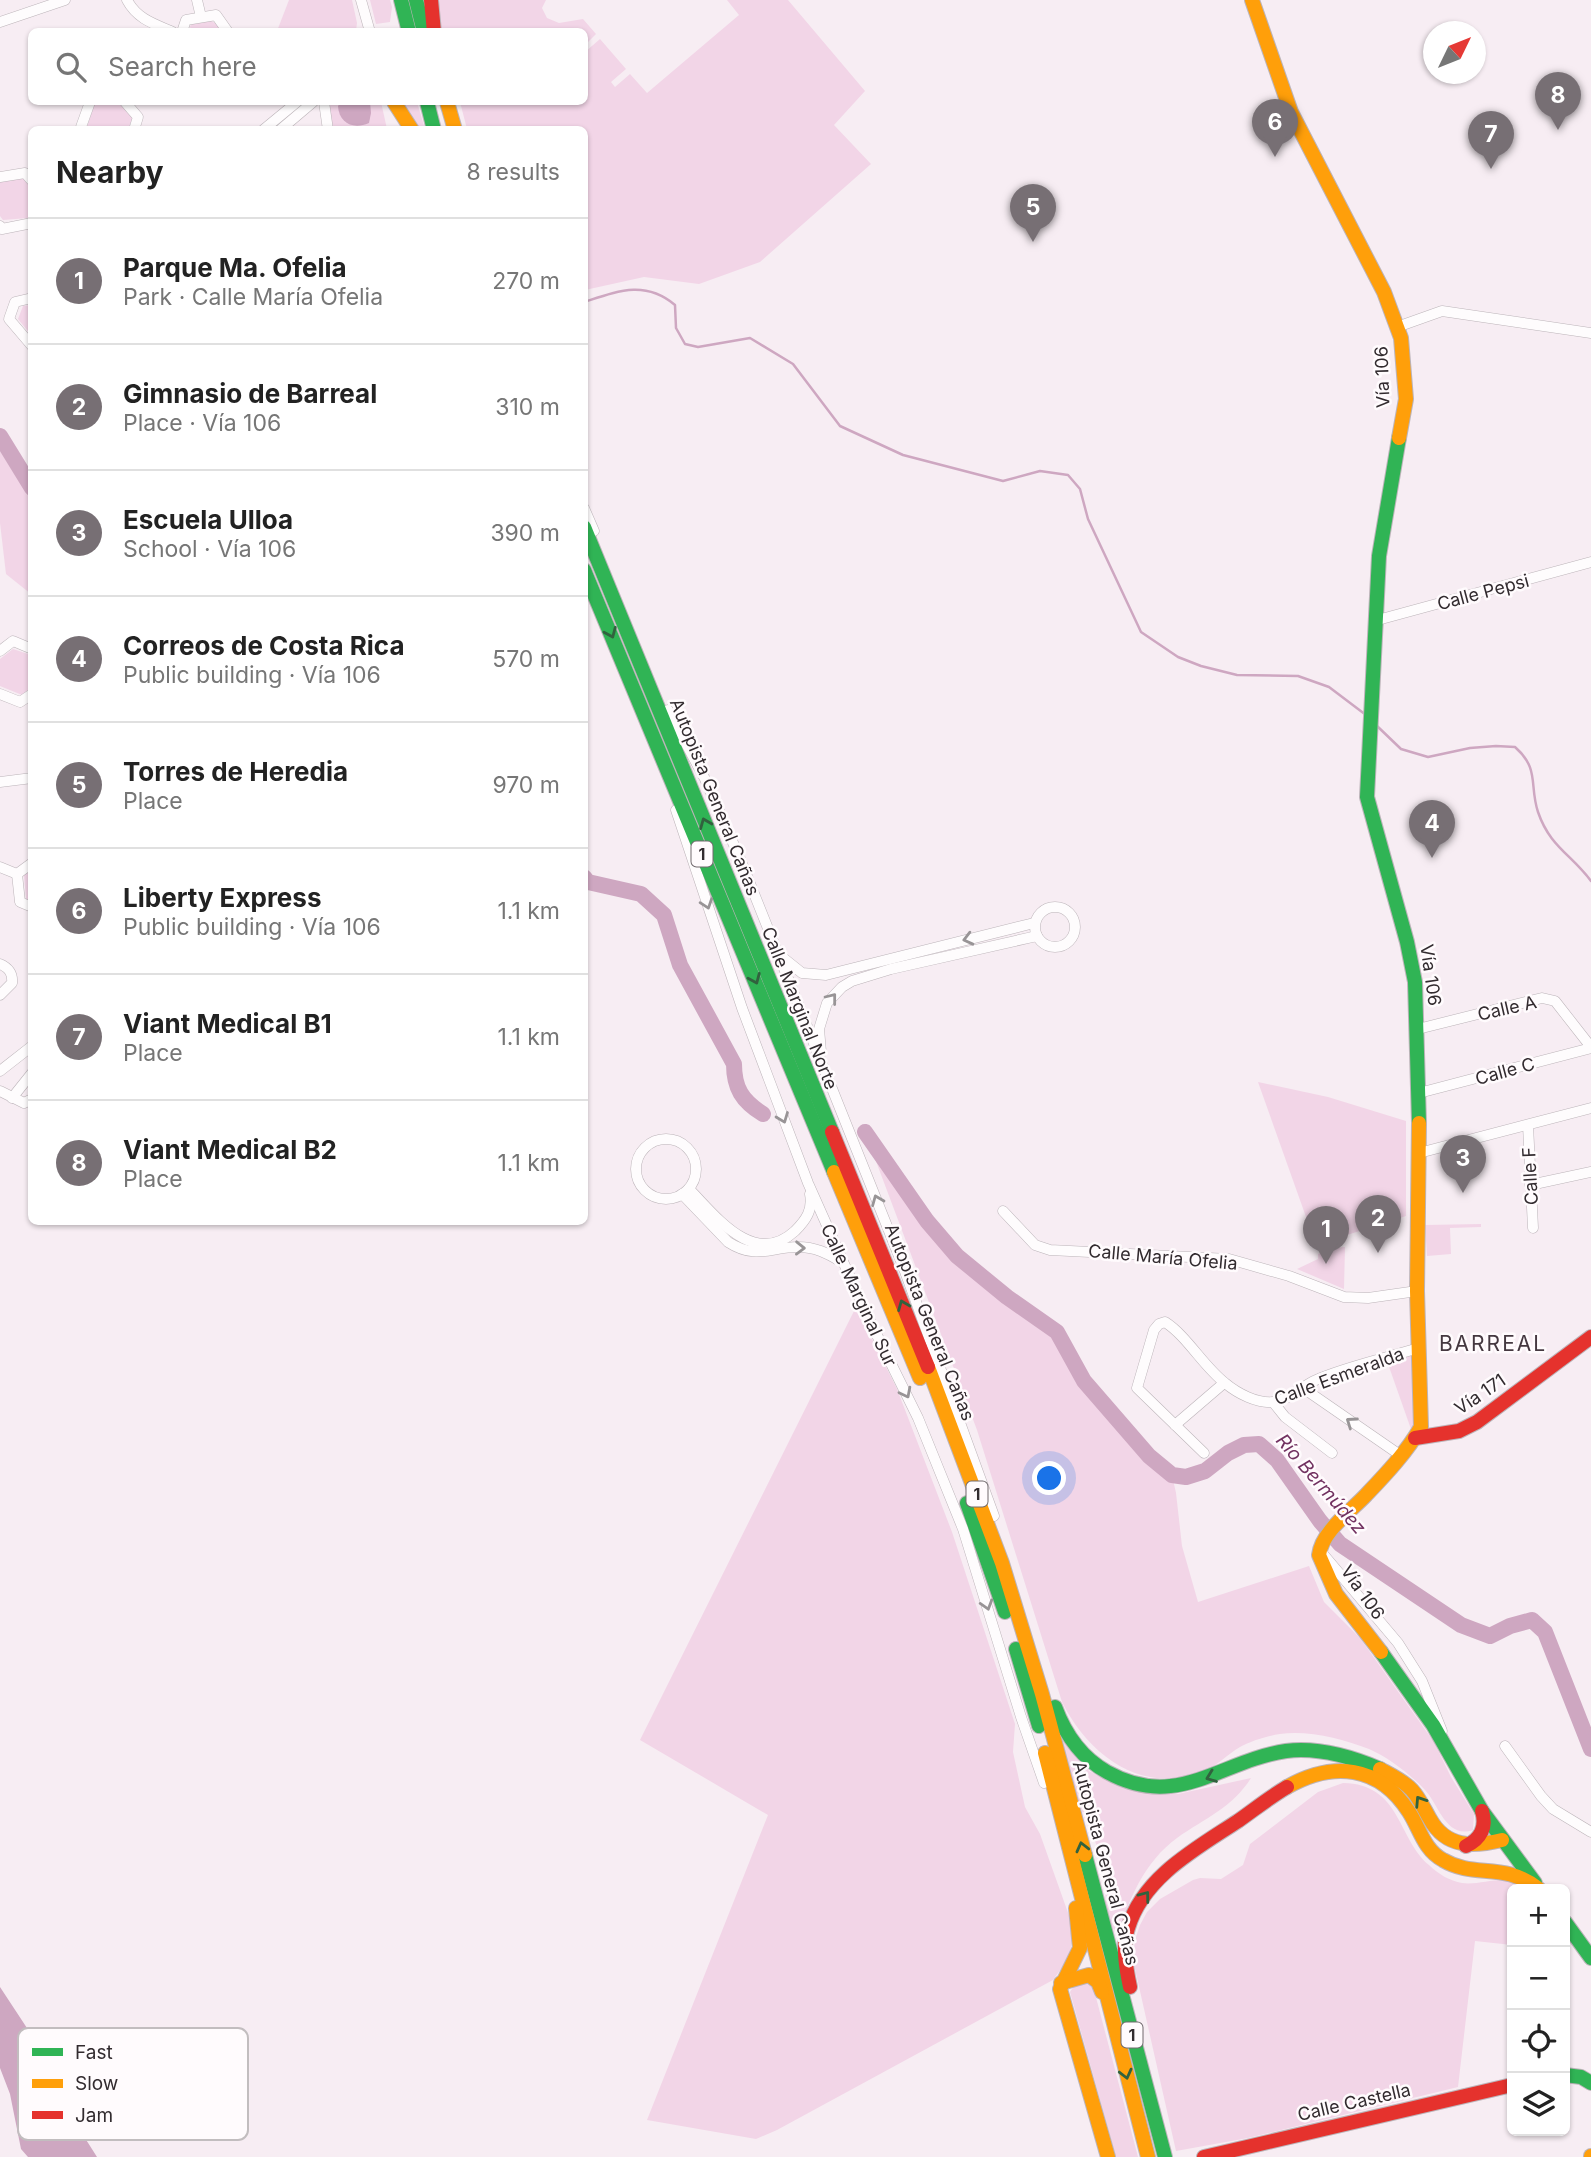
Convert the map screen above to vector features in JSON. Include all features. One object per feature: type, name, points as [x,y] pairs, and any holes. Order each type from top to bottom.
[{"type":"main road","points":[[401,0],[408,28]]},
{"type":"main road","points":[[416,0],[423,28]]},
{"type":"main road","points":[[431,0],[434,28]]},
{"type":"main road","name":"Vía 106","points":[[1252,0],[1291,112],[1384,292],[1401,338],[1406,399],[1379,556],[1367,797],[1407,942],[1415,982],[1419,1093],[1417,1291],[1421,1427],[1415,1438],[1324,1539],[1319,1550],[1324,1571],[1336,1594],[1374,1641],[1448,1748],[1482,1811],[1495,1853],[1533,1884]]},
{"type":"main road","points":[[396,105],[409,126]]},
{"type":"main road","points":[[428,105],[433,126]]},
{"type":"main road","points":[[443,105],[448,126]]},
{"type":"main road","points":[[448,105],[454,126]]},
{"type":"main road","name":"Autopista General Cañas","points":[[588,537],[950,1422],[1002,1563],[1042,1694],[1165,2154]]},
{"type":"main road","name":"Autopista General Cañas","points":[[588,580],[944,1437],[1003,1606],[1041,1735],[1148,2157]]},
{"type":"main road","name":"Vía 171","points":[[1415,1438],[1459,1431],[1477,1422],[1591,1337]]},
{"type":"main road","points":[[950,1422],[994,1517],[1020,1586],[1061,1723],[1078,1748],[1101,1769],[1138,1784],[1169,1787],[1209,1778],[1278,1752],[1305,1750],[1334,1755],[1373,1767],[1402,1782],[1416,1794],[1433,1824],[1444,1837],[1451,1842],[1495,1853],[1516,1875],[1531,1884]]},
{"type":"main road","points":[[1165,2154],[1127,1973],[1125,1945],[1129,1921],[1137,1907],[1166,1873],[1199,1847],[1289,1787],[1316,1773],[1340,1770],[1373,1779],[1390,1790],[1407,1809],[1426,1846],[1442,1860],[1459,1867],[1495,1853]]},
{"type":"main road","points":[[1466,1846],[1478,1840],[1484,1829],[1482,1811]]},
{"type":"main road","points":[[1066,1842],[1080,1938],[1077,1956],[1061,1983],[1061,1995],[1108,2157]]},
{"type":"main road","points":[[1570,1929],[1591,1958]]},
{"type":"main road","points":[[1061,1983],[1084,1975],[1092,1976],[1098,1982],[1111,2016]]},
{"type":"main road","points":[[1568,2073],[1591,2066]]},
{"type":"main road","points":[[1570,2075],[1581,2077],[1591,2084]]},
{"type":"main road","name":"Calle Castella","points":[[1204,2157],[1507,2086]]},
{"type":"street","points":[[0,22],[65,0]]},
{"type":"street","points":[[127,0],[132,10],[147,21],[164,28]]},
{"type":"street","points":[[197,0],[201,17]]},
{"type":"street","points":[[361,0],[368,28]]},
{"type":"street","points":[[183,28],[186,20],[216,15],[225,28]]},
{"type":"street","points":[[81,126],[89,105]]},
{"type":"street","points":[[128,105],[138,117],[135,126]]},
{"type":"street","points":[[268,126],[293,105]]},
{"type":"street","points":[[285,126],[309,105]]},
{"type":"street","points":[[324,105],[327,126]]},
{"type":"street","points":[[0,177],[24,173],[28,177]]},
{"type":"street","points":[[0,226],[2,229],[28,224]]},
{"type":"street","points":[[28,299],[15,302],[9,319],[28,341]]},
{"type":"street","points":[[1397,327],[1442,311],[1591,333]]},
{"type":"street","name":"Calle Marginal Norte","points":[[588,518],[672,718],[718,807],[777,950],[903,1266],[994,1517]]},
{"type":"street","name":"Calle Pepsi","points":[[1374,621],[1591,562]]},
{"type":"street","points":[[0,650],[13,641],[28,647]]},
{"type":"street","points":[[0,694],[20,702],[28,697]]},
{"type":"street","name":"Calle Marginal Sur","points":[[657,745],[680,826],[742,1008],[808,1183],[943,1477],[983,1591],[1021,1717],[1066,1842]]},
{"type":"street","points":[[0,782],[28,778]]},
{"type":"street","points":[[17,874],[28,866]]},
{"type":"street","points":[[0,867],[17,874]]},
{"type":"street","points":[[17,874],[20,902],[28,905]]},
{"type":"street","points":[[1058,907],[1070,913],[1075,924],[1073,937],[1064,946],[1046,945],[1037,936],[1034,923],[1046,908],[1058,907]]},
{"type":"street","points":[[777,950],[788,964],[802,974],[826,975],[1034,923]]},
{"type":"street","points":[[822,1063],[819,1029],[822,1013],[834,994],[852,981],[891,969],[1037,936]]},
{"type":"street","points":[[0,995],[12,982],[5,967]]},
{"type":"street","name":"Calle A","points":[[1418,1029],[1542,998],[1555,1001],[1591,1048]]},
{"type":"street","name":"Calle C","points":[[1419,1093],[1591,1048]]},
{"type":"street","points":[[0,1071],[28,1049]]},
{"type":"street","points":[[12,1098],[28,1078]]},
{"type":"street","points":[[0,1091],[24,1103],[28,1100]]},
{"type":"street","points":[[1419,1153],[1591,1108]]},
{"type":"street","name":"Calle F","points":[[1528,1125],[1533,1227]]},
{"type":"street","points":[[659,1140],[677,1141],[685,1146],[695,1162],[694,1181],[685,1191],[664,1199],[646,1192],[636,1176],[638,1157],[643,1149],[659,1140]]},
{"type":"street","points":[[1530,1185],[1591,1172]]},
{"type":"street","points":[[685,1191],[733,1234],[743,1240],[759,1243],[786,1238],[802,1224],[808,1216],[811,1203],[808,1183]]},
{"type":"street","points":[[685,1191],[736,1248],[759,1253],[787,1248],[815,1249],[825,1251],[842,1262]]},
{"type":"street","name":"Calle María Ofelia","points":[[1003,1211],[1040,1248],[1229,1259],[1289,1276],[1344,1297],[1368,1298],[1417,1291]]},
{"type":"street","name":"Calle Esmeralda","points":[[1205,1453],[1137,1388],[1158,1324],[1165,1322],[1172,1326],[1199,1358],[1242,1395],[1273,1402],[1316,1380],[1418,1348]]},
{"type":"street","points":[[1175,1425],[1224,1382]]},
{"type":"street","points":[[1303,1388],[1400,1455]]},
{"type":"street","points":[[1273,1402],[1285,1417],[1332,1453]]},
{"type":"street","points":[[1505,1746],[1553,1809],[1591,1832]]},
{"type":"shaded area","points":[[289,0],[352,0],[357,23],[356,28],[278,28]]},
{"type":"shaded area","points":[[370,0],[390,0],[390,22],[376,24]]},
{"type":"shaded area","points":[[433,0],[546,0],[542,8],[547,18],[559,23],[583,19],[596,34],[588,42],[588,28],[440,28]]},
{"type":"shaded area","points":[[727,0],[788,0],[865,91],[834,125],[871,164],[760,262],[699,284],[644,277],[588,289],[588,126],[466,126],[461,105],[588,105],[588,49],[600,39],[626,69],[611,82],[615,87],[630,74],[647,93],[739,15]]},
{"type":"shaded area","points":[[209,20],[220,28],[190,28],[193,23]]},
{"type":"shaded area","points":[[94,105],[122,105],[133,118],[129,126],[87,126]]},
{"type":"shaded area","points":[[328,105],[382,105],[386,126],[332,126]]},
{"type":"shaded area","points":[[370,105],[369,123],[358,126],[348,124],[341,117],[338,106]]},
{"type":"shaded area","points":[[402,105],[418,105],[424,126],[414,126]]},
{"type":"shaded area","points":[[22,177],[28,186],[28,218],[3,220],[0,216],[0,182]]},
{"type":"shaded area","points":[[28,305],[28,331],[18,319],[23,306]]},
{"type":"shaded area","points":[[0,451],[28,495],[28,592],[6,574],[0,523]]},
{"type":"shaded area","points":[[13,649],[28,654],[28,690],[22,695],[0,686],[0,659]]},
{"type":"shaded area","points":[[28,872],[28,900],[26,899],[24,875]]},
{"type":"shaded area","points":[[1258,1082],[1328,1097],[1406,1121],[1406,1216],[1316,1245]]},
{"type":"shaded area","points":[[865,1132],[927,1221],[957,1256],[1007,1297],[1057,1332],[1084,1381],[1149,1456],[1172,1475],[1182,1546],[1198,1602],[1309,1566],[1324,1602],[1360,1638],[1434,1742],[1451,1777],[1474,1814],[1473,1830],[1456,1830],[1444,1819],[1425,1790],[1391,1762],[1369,1749],[1337,1739],[1302,1733],[1270,1736],[1240,1747],[1204,1771],[1181,1777],[1160,1778],[1139,1774],[1120,1766],[1087,1739],[1062,1702],[977,1430]]},
{"type":"shaded area","points":[[1481,1224],[1481,1227],[1450,1228],[1451,1254],[1427,1256],[1425,1225]]},
{"type":"shaded area","points":[[1345,1247],[1344,1289],[1297,1269],[1318,1259],[1318,1254]]},
{"type":"shaded area","points":[[856,1307],[897,1389],[952,1532],[1015,1724],[1013,1752],[1025,1807],[1040,1834],[1072,1924],[1069,1958],[1053,1980],[756,2139],[647,2120],[768,1815],[640,1740]]},
{"type":"shaded area","points":[[1411,1353],[1417,1426],[1412,1432],[1387,1361]]},
{"type":"shaded area","points":[[1059,1736],[1089,1771],[1125,1789],[1178,1794],[1251,1778],[1227,1805],[1177,1838],[1156,1858],[1132,1896],[1118,1938],[1105,1913],[1106,1882],[1097,1846],[1078,1802]]},
{"type":"shaded area","points":[[1343,1783],[1362,1786],[1376,1792],[1396,1814],[1418,1854],[1444,1877],[1462,1883],[1503,1880],[1518,1884],[1507,1884],[1507,1944],[1475,1941],[1458,2087],[1248,2138],[1176,2151],[1133,1960],[1140,1925],[1147,1912],[1160,1899],[1193,1880],[1221,1879],[1243,1865],[1250,1844],[1318,1792]]},
{"type":"shaded area","points":[[1088,1981],[1093,1986],[1138,2157],[1116,2157],[1070,1992],[1076,1983]]},
{"type":"shaded area","points":[[0,1987],[27,2028],[18,2028],[18,2134],[10,2094],[0,2068]]},
{"type":"shaded area","points":[[19,2140],[86,2140],[97,2157],[28,2157],[21,2149]]},
{"type":"waterway","points":[[588,301],[631,290],[653,292],[675,305],[676,328],[685,344],[698,347],[750,338],[793,364],[840,426],[903,455],[1003,481],[1040,471],[1068,475],[1080,489],[1088,519],[1141,632],[1178,657],[1201,666],[1237,675],[1298,676],[1329,687],[1366,715]]},
{"type":"waterway","name":"Río Bermúdez","points":[[0,436],[28,482]]},
{"type":"waterway","points":[[1376,725],[1401,749],[1428,757],[1470,748],[1515,747],[1531,770],[1535,802],[1543,824],[1555,842],[1591,881]]},
{"type":"waterway","name":"Río Bermúdez","points":[[588,882],[641,894],[664,915],[680,965],[734,1064],[738,1087],[745,1099],[763,1114]]},
{"type":"waterway","name":"Río Bermúdez","points":[[865,1132],[927,1221],[957,1256],[1007,1297],[1057,1332],[1084,1381],[1149,1456],[1172,1475],[1186,1477],[1205,1471],[1228,1453],[1244,1445],[1259,1444],[1277,1460],[1320,1521],[1340,1544],[1461,1625],[1490,1636],[1510,1626],[1532,1620],[1545,1632],[1591,1749]]},
{"type":"traffic: fast","points":[[401,0],[408,28]]},
{"type":"traffic: fast","points":[[416,0],[423,28]]},
{"type":"traffic: fast","points":[[428,105],[433,126]]},
{"type":"traffic: fast","points":[[1399,438],[1379,556],[1367,797],[1407,942],[1415,982],[1419,1123]]},
{"type":"traffic: fast","points":[[588,537],[832,1132]]},
{"type":"traffic: fast","points":[[588,580],[834,1172]]},
{"type":"traffic: fast","points":[[967,1503],[1005,1612]]},
{"type":"traffic: fast","points":[[1016,1649],[1039,1726]]},
{"type":"traffic: fast","points":[[1381,1652],[1433,1725],[1482,1811],[1535,1883]]},
{"type":"traffic: fast","points":[[1055,1707],[1069,1736],[1090,1760],[1107,1772],[1132,1783],[1155,1787],[1177,1785],[1262,1756],[1298,1750],[1334,1754],[1380,1769]]},
{"type":"traffic: fast","points":[[1085,1855],[1165,2157]]},
{"type":"traffic: fast","points":[[1570,1929],[1591,1958]]},
{"type":"traffic: fast","points":[[1570,2076],[1581,2077],[1591,2083]]},
{"type":"traffic: slow","points":[[1252,0],[1291,112],[1384,292],[1401,338],[1406,399],[1399,438]]},
{"type":"traffic: slow","points":[[396,105],[409,126]]},
{"type":"traffic: slow","points":[[448,105],[454,126]]},
{"type":"traffic: slow","points":[[1381,1652],[1336,1594],[1319,1555],[1331,1530],[1388,1471],[1421,1427],[1417,1291],[1419,1123]]},
{"type":"traffic: slow","points":[[834,1172],[920,1378]]},
{"type":"traffic: slow","points":[[928,1367],[1002,1563],[1042,1694],[1085,1855]]},
{"type":"traffic: slow","points":[[1045,1753],[1148,2157]]},
{"type":"traffic: slow","points":[[1380,1769],[1412,1790],[1436,1829],[1452,1840],[1471,1844],[1502,1840]]},
{"type":"traffic: slow","points":[[1287,1787],[1321,1773],[1354,1772],[1369,1777],[1397,1796],[1431,1851],[1443,1860],[1466,1869],[1513,1875],[1532,1884]]},
{"type":"traffic: slow","points":[[1076,1908],[1080,1948],[1060,1989],[1108,2157]]},
{"type":"traffic: slow","points":[[1061,1983],[1089,1975],[1098,1982],[1102,1992]]},
{"type":"traffic: jam","points":[[431,0],[434,28]]},
{"type":"traffic: jam","points":[[832,1132],[928,1367]]},
{"type":"traffic: jam","points":[[1415,1438],[1459,1431],[1477,1422],[1591,1337]]},
{"type":"traffic: jam","points":[[1130,1987],[1125,1958],[1126,1935],[1135,1910],[1146,1894],[1189,1853],[1287,1787]]},
{"type":"traffic: jam","points":[[1466,1846],[1482,1832],[1482,1811]]},
{"type":"traffic: jam","points":[[1204,2157],[1507,2086]]},
{"type":"place","name":"Viant Medical B2","points":[[1558,130]]},
{"type":"place","name":"Liberty Express","points":[[1275,157]]},
{"type":"place","name":"Viant Medical B1","points":[[1491,169]]},
{"type":"place","name":"Torres de Heredia","points":[[1033,242]]},
{"type":"place","name":"Correos de Costa Rica","points":[[1432,858]]},
{"type":"place","name":"Escuela Ulloa","points":[[1463,1193]]},
{"type":"place","name":"Gimnasio de Barreal","points":[[1378,1253]]},
{"type":"place","name":"Parque Ma. Ofelia","points":[[1326,1264]]},
{"type":"district","name":"BARREAL","points":[[1493,1343]]}]
